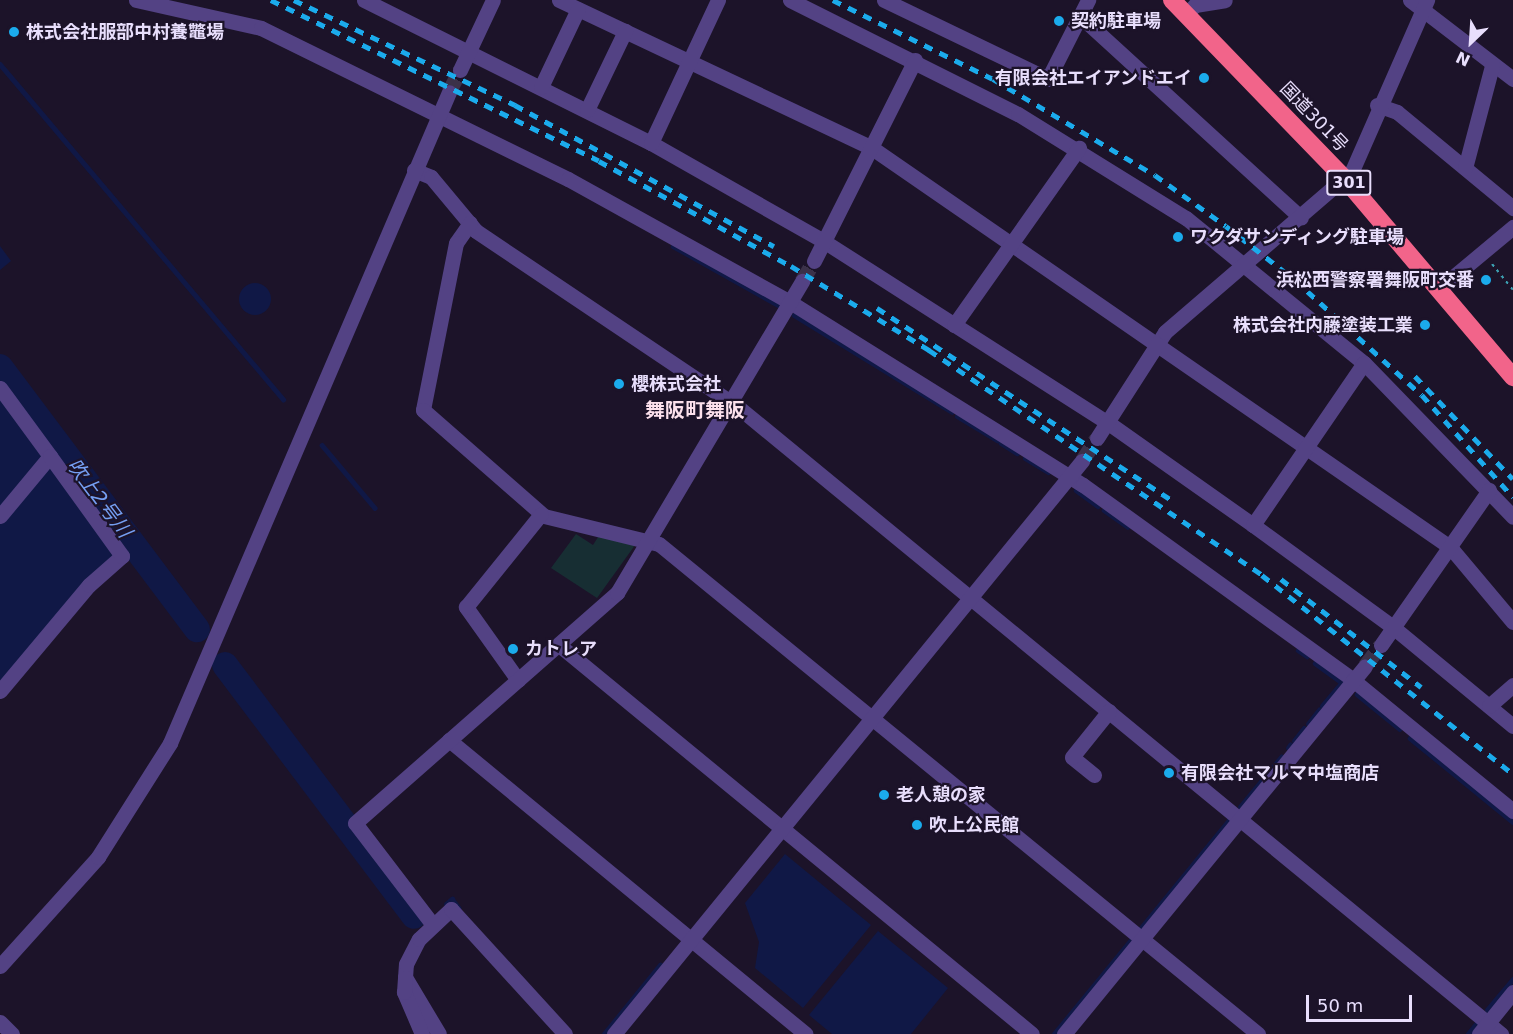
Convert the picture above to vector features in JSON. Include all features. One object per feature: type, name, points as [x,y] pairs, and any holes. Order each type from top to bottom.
[{"type":"highway","name":"国道301号","points":[[1172,0],[1345,179],[1441,286],[1513,377]]},
{"type":"street","points":[[136,0],[253,25],[439,113],[790,302],[1071,476],[1353,680],[1513,811]]},
{"type":"street","points":[[364,0],[469,50],[651,143],[825,243],[1107,422],[1394,628],[1513,726]]},
{"type":"street","points":[[460,70],[493,0]]},
{"type":"street","points":[[560,0],[872,148],[1450,547],[1513,622]]},
{"type":"street","points":[[651,143],[718,0]]},
{"type":"street","points":[[790,0],[915,60],[1079,148],[1248,264],[1364,363],[1513,517]]},
{"type":"street","points":[[884,0],[1048,79],[1083,5],[1301,218]]},
{"type":"street","points":[[1186,14],[1195,5],[1225,0]]},
{"type":"street","points":[[1096,438],[1158,344],[1345,179],[1420,2],[1492,66],[1513,79]]},
{"type":"street","points":[[541,87],[578,9]]},
{"type":"street","points":[[587,110],[625,31]]},
{"type":"street","points":[[814,261],[915,60]]},
{"type":"street","points":[[1465,168],[1492,66]]},
{"type":"street","points":[[0,966],[98,857],[162,759],[449,92]]},
{"type":"street","points":[[1377,105],[1397,112],[1513,208]]},
{"type":"street","points":[[954,325],[1079,148]]},
{"type":"street","points":[[414,170],[431,177],[470,223],[730,403],[1240,819],[1484,1028],[1501,1034]]},
{"type":"street","points":[[470,223],[456,243],[423,410],[542,514],[650,539],[1258,1034]]},
{"type":"street","points":[[1441,286],[1513,227]]},
{"type":"street","points":[[433,925],[355,823],[617,593],[802,281]]},
{"type":"street","points":[[1253,525],[1364,363]]},
{"type":"street","points":[[0,388],[122,556],[89,585],[0,691]]},
{"type":"street","points":[[0,516],[50,456]]},
{"type":"street","points":[[614,1034],[1082,461]]},
{"type":"street","points":[[1381,645],[1489,490]]},
{"type":"street","points":[[518,680],[466,607],[542,514]]},
{"type":"street","points":[[559,645],[1032,1034]]},
{"type":"street","points":[[1064,1034],[1365,666]]},
{"type":"street","points":[[1489,705],[1513,685]]},
{"type":"street","points":[[1094,775],[1072,757],[1109,711]]},
{"type":"street","points":[[449,740],[806,1034]]},
{"type":"street","points":[[422,1034],[408,1006],[404,975],[411,951],[433,925],[451,909],[566,1034]]},
{"type":"street","points":[[404,975],[439,1034]]},
{"type":"street","points":[[1484,1028],[1513,992]]},
{"type":"street","points":[[0,1022],[12,1034]]},
{"type":"path","points":[[1482,253],[1513,290]]},
{"type":"green space","points":[[576,534],[593,545],[600,534],[638,541],[597,598],[551,568]]},
{"type":"green space","points":[[232,686],[393,895],[393,901],[387,900],[231,693]]},
{"type":"shaded area","points":[[0,246],[11,261],[0,270]]},
{"type":"shaded area","points":[[255,283],[266,288],[271,299],[266,310],[255,315],[244,310],[239,299],[244,288]]},
{"type":"shaded area","points":[[0,385],[123,551],[0,694]]},
{"type":"shaded area","points":[[785,854],[871,925],[803,1008],[755,968],[759,942],[745,903]]},
{"type":"shaded area","points":[[878,931],[948,988],[911,1034],[832,1034],[809,1015]]},
{"type":"waterway","points":[[0,64],[283,399]]},
{"type":"waterway","points":[[673,246],[780,306]]},
{"type":"waterway","points":[[794,315],[952,412]]},
{"type":"waterway","name":"吹上2号川","points":[[0,367],[197,629]]},
{"type":"waterway","points":[[957,416],[997,440]]},
{"type":"waterway","points":[[1001,443],[1017,453]]},
{"type":"waterway","points":[[322,445],[375,508]]},
{"type":"waterway","points":[[1025,458],[1048,472]]},
{"type":"waterway","points":[[1076,490],[1098,506]]},
{"type":"waterway","points":[[1104,510],[1128,527]]},
{"type":"waterway","points":[[1298,650],[1307,656]]},
{"type":"waterway","points":[[1315,663],[1341,682]]},
{"type":"waterway","name":"吹上2号川","points":[[225,665],[414,916]]},
{"type":"waterway","points":[[1322,706],[1341,683]]},
{"type":"waterway","points":[[1357,694],[1400,729]]},
{"type":"waterway","points":[[1308,724],[1319,710]]},
{"type":"waterway","points":[[1294,741],[1304,728]]},
{"type":"waterway","points":[[1410,738],[1513,822]]},
{"type":"waterway","points":[[1240,807],[1281,757]]},
{"type":"waterway","points":[[1141,928],[1229,820]]},
{"type":"waterway","points":[[446,904],[452,899],[459,908]]},
{"type":"waterway","points":[[1054,1034],[1131,940]]},
{"type":"waterway","points":[[604,1034],[660,965]]},
{"type":"waterway","points":[[1487,1010],[1513,979]]},
{"type":"waterway","points":[[1468,1034],[1477,1023]]},
{"type":"tunnel","points":[[449,92],[460,70]]},
{"type":"tunnel","points":[[802,281],[814,261]]},
{"type":"tunnel","points":[[1082,461],[1097,438]]},
{"type":"tunnel","points":[[1365,666],[1381,645]]},
{"type":"railway","points":[[271,0],[599,161],[791,266],[929,350],[1262,575],[1513,774]]},
{"type":"railway","points":[[294,0],[515,105],[774,246]]},
{"type":"railway","points":[[833,0],[993,79],[1155,175],[1226,226],[1295,280],[1422,395],[1513,497]]},
{"type":"railway","points":[[877,308],[1171,500]]},
{"type":"railway","points":[[1415,376],[1513,479]]},
{"type":"railway","points":[[1281,579],[1421,687]]},
{"type":"place","name":"契約駐車場","points":[[1059,21]]},
{"type":"place","name":"株式会社服部中村養鼈場","points":[[14,32]]},
{"type":"place","name":"有限会社エイアンドエイ","points":[[1204,78]]},
{"type":"place","name":"ワクダサンディング駐車場","points":[[1178,237]]},
{"type":"place","name":"浜松西警察署舞阪町交番","points":[[1486,280]]},
{"type":"place","name":"株式会社内藤塗装工業","points":[[1425,325]]},
{"type":"place","name":"櫻株式会社","points":[[619,384]]},
{"type":"place","name":"カトレア","points":[[513,649]]},
{"type":"place","name":"有限会社マルマ中塩商店","points":[[1169,773]]},
{"type":"place","name":"老人憩の家","points":[[884,795]]},
{"type":"place","name":"吹上公民館","points":[[917,825]]},
{"type":"district","name":"舞阪町舞阪","points":[[695,410]]}]
